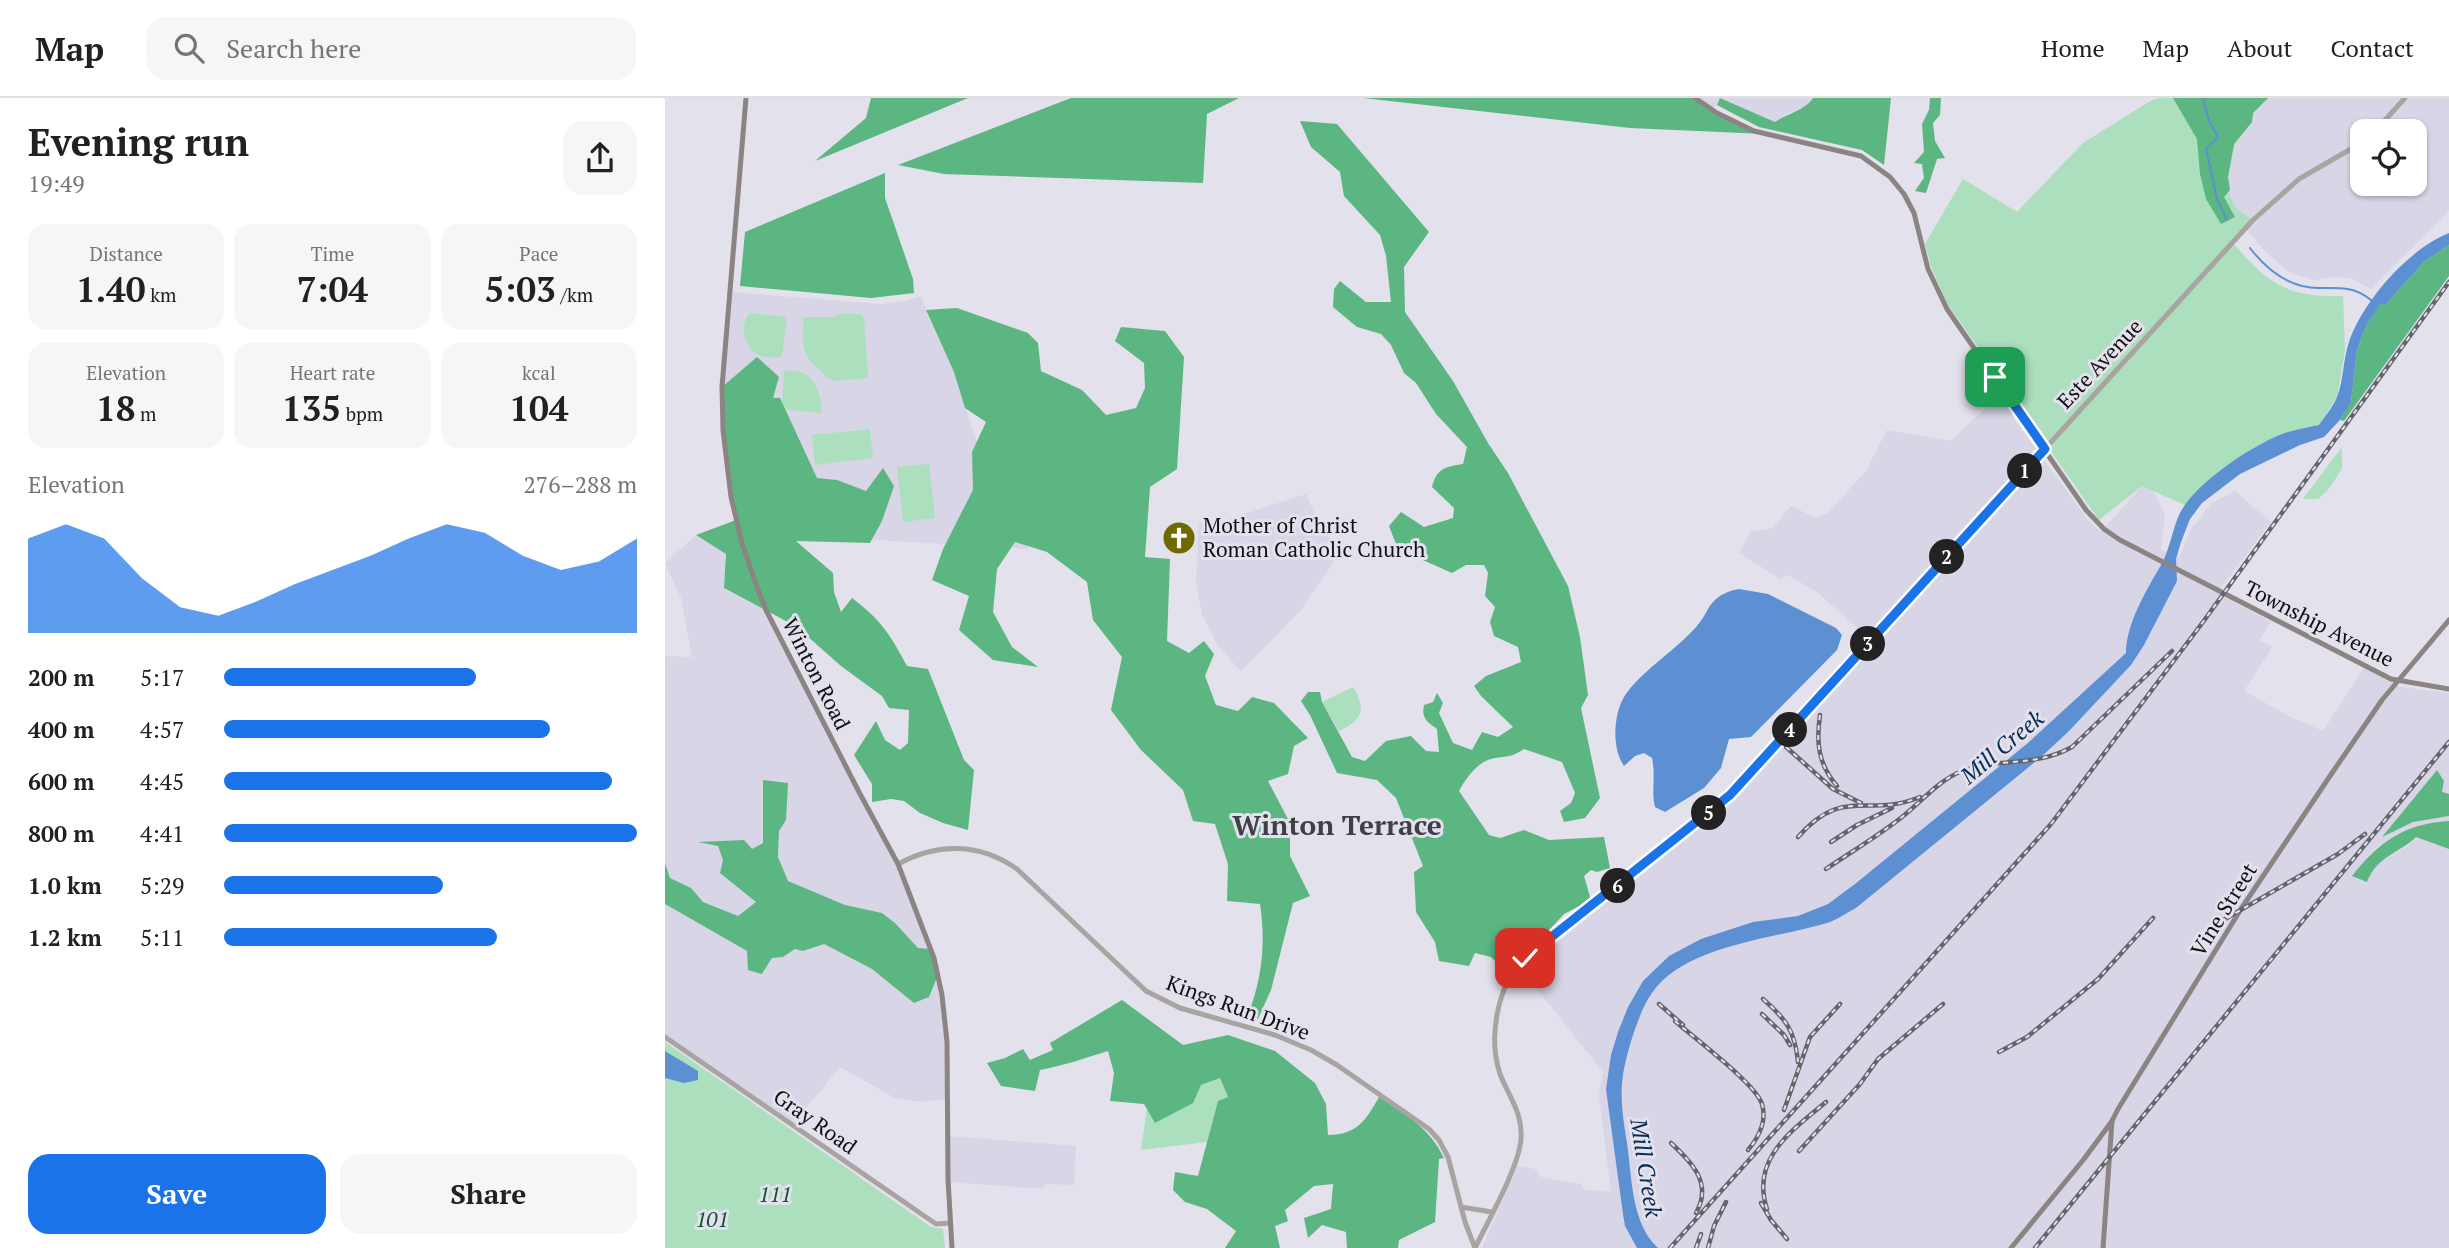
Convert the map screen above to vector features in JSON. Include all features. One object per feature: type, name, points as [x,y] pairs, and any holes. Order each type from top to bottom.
[{"type":"main road","name":"Winton Road","points":[[745,98],[722,387],[723,430],[731,497],[749,566],[766,610],[898,864],[929,941],[944,1005],[947,1042],[952,1248]]},
{"type":"main road","name":"Township Avenue","points":[[1695,98],[1717,113],[1754,131],[1861,156],[1890,177],[1904,194],[1914,214],[1927,269],[1942,300],[2098,524],[2157,560],[2396,681],[2449,689]]},
{"type":"main road","name":"Vine Street","points":[[2103,1248],[2112,1121],[2241,909],[2396,681],[2449,620]]},
{"type":"main road","points":[[2011,1248],[2112,1121]]},
{"type":"street","points":[[2386,119],[2405,98]]},
{"type":"street","name":"Este Avenue","points":[[1475,1248],[1514,1165],[1521,1141],[1519,1114],[1499,1070],[1496,1044],[1500,999],[1514,969],[1730,795],[2270,203],[2299,179],[2350,150]]},
{"type":"street","name":"Kings Run Drive","points":[[898,864],[926,852],[956,848],[981,851],[1009,864],[1146,991],[1180,1008],[1275,1035],[1311,1050],[1419,1121],[1435,1134],[1444,1148],[1475,1248]]},
{"type":"street","name":"Gray Road","points":[[665,1037],[936,1224],[950,1223]]},
{"type":"street","points":[[1461,1207],[1492,1212]]},
{"type":"shaded area","points":[[1695,98],[1721,98],[1711,109]]},
{"type":"shaded area","points":[[1721,98],[1813,98],[1809,105],[1784,115],[1775,122]]},
{"type":"shaded area","points":[[2268,98],[2449,98],[2449,210],[2371,289],[2351,278],[2314,280],[2288,272],[2262,248],[2246,228],[2230,196],[2228,177],[2235,144],[2253,113]]},
{"type":"shaded area","points":[[731,292],[881,304],[921,296],[954,372],[978,446],[1029,549],[739,532],[722,410]]},
{"type":"shaded area","points":[[2001,393],[2013,417],[2088,520],[2101,532],[2143,485],[2154,491],[2165,516],[2161,549],[2179,558],[2191,529],[2212,503],[2235,491],[2271,522],[2217,593],[2271,622],[2259,640],[2272,647],[2244,691],[2323,731],[2364,668],[2401,687],[2449,693],[2449,794],[2442,793],[2382,836],[2425,819],[2449,816],[2449,821],[2426,824],[2394,836],[2377,847],[2367,857],[2367,881],[2377,863],[2406,847],[2416,837],[2449,849],[2449,1248],[1482,1248],[1518,1166],[1535,1169],[1541,1177],[1581,1184],[1585,1190],[1611,1191],[1599,1095],[1603,1072],[1522,970],[1721,811],[1875,643],[1817,592],[1788,575],[1781,579],[1739,553],[1750,532],[1773,528],[1791,506],[1816,518],[1828,513],[1866,471],[1887,430],[1951,441]]},
{"type":"shaded area","points":[[1306,494],[1319,524],[1343,549],[1300,611],[1241,671],[1218,646],[1202,614],[1196,583],[1199,523],[1214,524]]},
{"type":"shaded area","points":[[696,535],[726,554],[724,589],[766,610],[898,864],[932,949],[918,948],[882,913],[845,905],[788,881],[778,857],[779,831],[786,820],[763,781],[763,843],[752,849],[702,842],[718,846],[723,860],[721,873],[757,901],[738,916],[703,902],[691,888],[670,878],[665,863],[665,656],[692,657],[681,598],[665,563]]},
{"type":"shaded area","points":[[665,904],[747,951],[763,974],[772,958],[783,957],[795,949],[803,951],[824,944],[872,969],[914,1002],[929,996],[938,975],[942,995],[948,1100],[916,1101],[895,1098],[840,1067],[792,1125],[665,1037]]},
{"type":"shaded area","points":[[948,1136],[1076,1146],[1074,1185],[1045,1184],[1044,1189],[948,1182]]},
{"type":"green space","points":[[871,98],[968,98],[815,161],[866,118]]},
{"type":"green space","points":[[1071,98],[1239,98],[1207,114],[1203,183],[944,174],[898,165]]},
{"type":"green space","points":[[1363,98],[1695,98],[1704,105],[1765,134],[1630,128]]},
{"type":"green space","points":[[1720,98],[1775,122],[1801,109],[1813,98],[1891,98],[1884,165],[1862,150],[1759,127],[1717,105]]},
{"type":"green space","points":[[1930,98],[1941,98],[1940,115],[1933,123],[1935,141],[1945,158],[1937,159],[1926,193],[1915,191],[1924,178],[1922,164],[1914,163],[1924,152],[1922,124],[1929,110]]},
{"type":"green space","points":[[2173,98],[2268,98],[2253,113],[2252,122],[2234,144],[2228,177],[2230,190],[2224,197],[2235,217],[2221,224],[2206,199],[2200,174],[2197,139]]},
{"type":"green space","points":[[2268,98],[2253,113],[2252,122],[2235,144],[2228,177],[2230,196],[2237,209],[2253,220],[2233,243],[2257,269],[2281,286],[2308,294],[2343,296],[2345,350],[2337,397],[2319,425],[2273,438],[2245,453],[2206,483],[2185,505],[2142,486],[2099,520],[1947,303],[1932,269],[1925,244],[1963,179],[2017,212],[2083,143],[2152,100]]},
{"type":"green space","points":[[1300,121],[1337,124],[1429,232],[1404,267],[1405,312],[1453,381],[1508,473],[1568,586],[1580,637],[1588,695],[1581,708],[1600,798],[1585,818],[1564,822],[1560,811],[1571,803],[1575,793],[1562,762],[1524,749],[1511,756],[1491,759],[1481,764],[1468,776],[1459,791],[1489,835],[1500,838],[1524,830],[1549,840],[1604,837],[1610,868],[1597,872],[1591,870],[1584,876],[1591,900],[1564,914],[1539,941],[1499,965],[1491,957],[1475,953],[1469,966],[1439,961],[1435,942],[1416,912],[1414,872],[1423,866],[1396,798],[1377,780],[1337,773],[1301,701],[1308,692],[1320,692],[1322,702],[1352,757],[1365,761],[1386,741],[1411,736],[1426,751],[1439,752],[1437,729],[1428,722],[1423,713],[1424,705],[1433,702],[1437,693],[1443,703],[1439,713],[1453,743],[1472,750],[1482,732],[1498,737],[1513,727],[1474,686],[1486,676],[1521,662],[1518,647],[1494,636],[1490,622],[1495,607],[1485,596],[1488,573],[1484,565],[1466,565],[1452,573],[1398,549],[1389,526],[1401,512],[1424,527],[1453,518],[1454,508],[1432,487],[1436,476],[1443,469],[1463,464],[1467,447],[1436,414],[1416,383],[1404,373],[1391,345],[1381,334],[1357,327],[1333,307],[1334,289],[1340,281],[1366,302],[1391,302],[1386,256],[1380,235],[1344,196],[1340,172],[1311,147]]},
{"type":"green space","points":[[885,173],[885,198],[913,279],[914,293],[871,298],[740,286],[745,232]]},
{"type":"green space","points":[[2449,245],[2449,276],[2344,421],[2340,420],[2351,401],[2357,350],[2367,324],[2380,303],[2385,305],[2425,261]]},
{"type":"green space","points":[[957,308],[1028,333],[1038,343],[1041,371],[1082,390],[1106,415],[1136,408],[1145,388],[1144,363],[1115,341],[1121,327],[1165,331],[1184,357],[1177,469],[1150,487],[1145,557],[1170,559],[1167,641],[1189,653],[1204,641],[1214,654],[1205,676],[1216,705],[1238,711],[1252,697],[1274,703],[1308,738],[1294,746],[1288,774],[1268,781],[1290,823],[1290,856],[1310,896],[1293,903],[1271,990],[1258,1019],[1248,1015],[1257,988],[1261,961],[1263,933],[1260,904],[1227,901],[1228,864],[1215,824],[1193,821],[1183,790],[1141,750],[1111,710],[1122,657],[1093,620],[1087,582],[1047,552],[1015,542],[997,569],[993,612],[1012,647],[1038,667],[993,660],[959,630],[969,596],[932,580],[943,549],[973,490],[972,452],[986,422],[965,408],[954,372],[926,310]]},
{"type":"green space","points":[[749,313],[787,317],[782,356],[763,357],[749,347],[744,332]]},
{"type":"green space","points":[[839,314],[861,314],[864,318],[868,378],[833,381],[806,355],[803,340],[804,317],[833,317]]},
{"type":"green space","points":[[757,357],[779,377],[773,398],[780,398],[817,478],[837,480],[866,491],[883,468],[894,486],[882,521],[870,543],[796,541],[833,573],[834,592],[841,612],[852,598],[884,628],[907,666],[928,669],[964,760],[974,770],[968,830],[920,813],[904,801],[891,799],[872,802],[872,784],[854,755],[876,721],[885,740],[900,750],[908,743],[909,710],[889,708],[882,696],[841,666],[797,627],[724,588],[726,554],[696,535],[736,520],[728,475],[722,387]]},
{"type":"green space","points":[[784,370],[799,371],[811,379],[821,401],[821,413],[782,409]]},
{"type":"green space","points":[[870,429],[873,458],[815,465],[812,435]]},
{"type":"green space","points":[[2342,447],[2342,469],[2327,491],[2318,499],[2303,499]]},
{"type":"green space","points":[[929,464],[935,518],[903,522],[897,467]]},
{"type":"green space","points":[[1353,687],[1360,702],[1360,714],[1353,723],[1339,731],[1322,702]]},
{"type":"green space","points":[[2437,770],[2444,781],[2442,792],[2449,794],[2449,816],[2413,822],[2382,837]]},
{"type":"green space","points":[[763,780],[788,783],[786,820],[779,831],[778,857],[788,881],[845,905],[882,913],[918,948],[932,949],[938,975],[929,997],[914,1003],[872,969],[824,944],[803,951],[795,949],[783,957],[772,958],[762,974],[748,970],[747,951],[665,904],[665,863],[670,878],[691,888],[703,902],[738,916],[756,902],[720,873],[723,860],[718,846],[698,842],[744,840],[752,849],[763,843]]},
{"type":"green space","points":[[2449,821],[2449,849],[2416,837],[2382,861],[2367,882],[2352,876],[2372,853],[2393,837],[2418,826]]},
{"type":"green space","points":[[1122,1000],[1183,1045],[1228,1035],[1275,1051],[1315,1083],[1326,1104],[1328,1135],[1346,1132],[1359,1125],[1379,1097],[1408,1116],[1431,1138],[1444,1158],[1439,1159],[1435,1222],[1399,1240],[1398,1248],[1347,1248],[1346,1232],[1322,1225],[1308,1238],[1304,1218],[1331,1209],[1333,1184],[1314,1186],[1285,1210],[1288,1221],[1275,1226],[1280,1248],[1225,1248],[1236,1231],[1207,1209],[1185,1202],[1173,1190],[1175,1172],[1198,1176],[1218,1101],[1228,1097],[1220,1078],[1201,1085],[1193,1103],[1155,1123],[1144,1104],[1110,1101],[1114,1073],[1108,1051],[1040,1070],[1035,1091],[1001,1086],[987,1063],[1023,1049],[1030,1060],[1053,1050],[1050,1043]]},
{"type":"green space","points":[[665,1042],[931,1227],[943,1229],[945,1248],[665,1248]]},
{"type":"green space","points":[[1220,1078],[1228,1097],[1218,1101],[1207,1142],[1141,1150],[1147,1108],[1156,1123],[1201,1085]]},
{"type":"water","points":[[2449,233],[2449,245],[2425,261],[2385,305],[2380,304],[2367,324],[2357,350],[2351,402],[2340,420],[2324,437],[2300,445],[2240,474],[2202,503],[2190,519],[2181,542],[2176,559],[2177,581],[2144,645],[2131,665],[2069,731],[2041,757],[1856,908],[1827,923],[1708,954],[1667,977],[1652,993],[1634,1032],[1625,1062],[1622,1087],[1634,1199],[1642,1226],[1658,1248],[1637,1248],[1625,1226],[1606,1089],[1611,1055],[1618,1032],[1643,981],[1669,956],[1701,939],[1753,922],[1798,916],[1828,904],[2028,743],[2126,653],[2133,619],[2164,559],[2179,515],[2186,503],[2197,490],[2243,454],[2288,432],[2319,425],[2337,397],[2350,339],[2366,308],[2404,263]]},
{"type":"water","points":[[1739,589],[1768,594],[1836,628],[1842,635],[1837,650],[1751,737],[1729,739],[1721,768],[1704,788],[1665,812],[1655,807],[1652,758],[1644,753],[1635,756],[1624,766],[1620,759],[1615,736],[1618,711],[1636,682],[1692,632],[1713,602],[1723,594]]},
{"type":"water","points":[[665,1051],[698,1071],[698,1080],[684,1083],[665,1078]]},
{"type":"waterway","points":[[2203,98],[2209,121],[2218,137],[2206,149],[2217,199],[2227,220]]},
{"type":"waterway","points":[[2250,248],[2264,264],[2288,281],[2308,287],[2352,290],[2371,300]]},
{"type":"railway","points":[[1670,1248],[2051,824],[2203,622],[2449,282]]},
{"type":"railway","points":[[1826,869],[1893,824],[1938,786],[1962,771],[1989,764],[2044,758],[2072,747],[2172,651]]},
{"type":"railway","points":[[1820,715],[1818,734],[1822,761],[1837,786]]},
{"type":"railway","points":[[2035,1248],[2449,742]]},
{"type":"railway","points":[[1786,747],[1833,789],[1861,803]]},
{"type":"railway","points":[[1798,837],[1814,821],[1843,807],[1901,803],[1920,797]]},
{"type":"railway","points":[[1831,842],[1857,825],[1892,808]]},
{"type":"railway","points":[[2218,923],[2338,854],[2365,834]]},
{"type":"railway","points":[[1999,1052],[2027,1037],[2098,979],[2153,918]]},
{"type":"railway","points":[[1763,999],[1788,1026],[1798,1062]]},
{"type":"railway","points":[[1659,1004],[1683,1025]]},
{"type":"railway","points":[[1784,1110],[1810,1037],[1840,1004]]},
{"type":"railway","points":[[1799,1151],[1860,1084],[1878,1059],[1943,1004]]},
{"type":"railway","points":[[1762,1014],[1784,1035],[1790,1045]]},
{"type":"railway","points":[[1675,1021],[1737,1073],[1757,1095],[1762,1104],[1763,1123],[1756,1140],[1748,1150]]},
{"type":"railway","points":[[1767,1209],[1763,1191],[1769,1160],[1788,1135],[1826,1102]]},
{"type":"railway","points":[[1671,1143],[1698,1174],[1702,1192],[1696,1213]]},
{"type":"railway","points":[[1708,1248],[1714,1226],[1726,1202]]},
{"type":"railway","points":[[1761,1203],[1787,1239]]},
{"type":"railway","points":[[1696,1248],[1701,1234]]},
{"type":"place","name":"Mother of Christ Roman Catholic Church","points":[[1179,538]]},
{"type":"district","name":"Winton Terrace","points":[[1337,825]]},
{"type":"route","points":[[1525,958],[1730,795],[2045,449],[1995,377]]},
{"type":"water label","name":"Mill Creek","points":[[2002,747]]},
{"type":"water label","name":"Mill Creek","points":[[1646,1168]]},
{"type":"park label","name":"111","points":[[775,1195]]},
{"type":"park label","name":"101","points":[[712,1220]]}]
